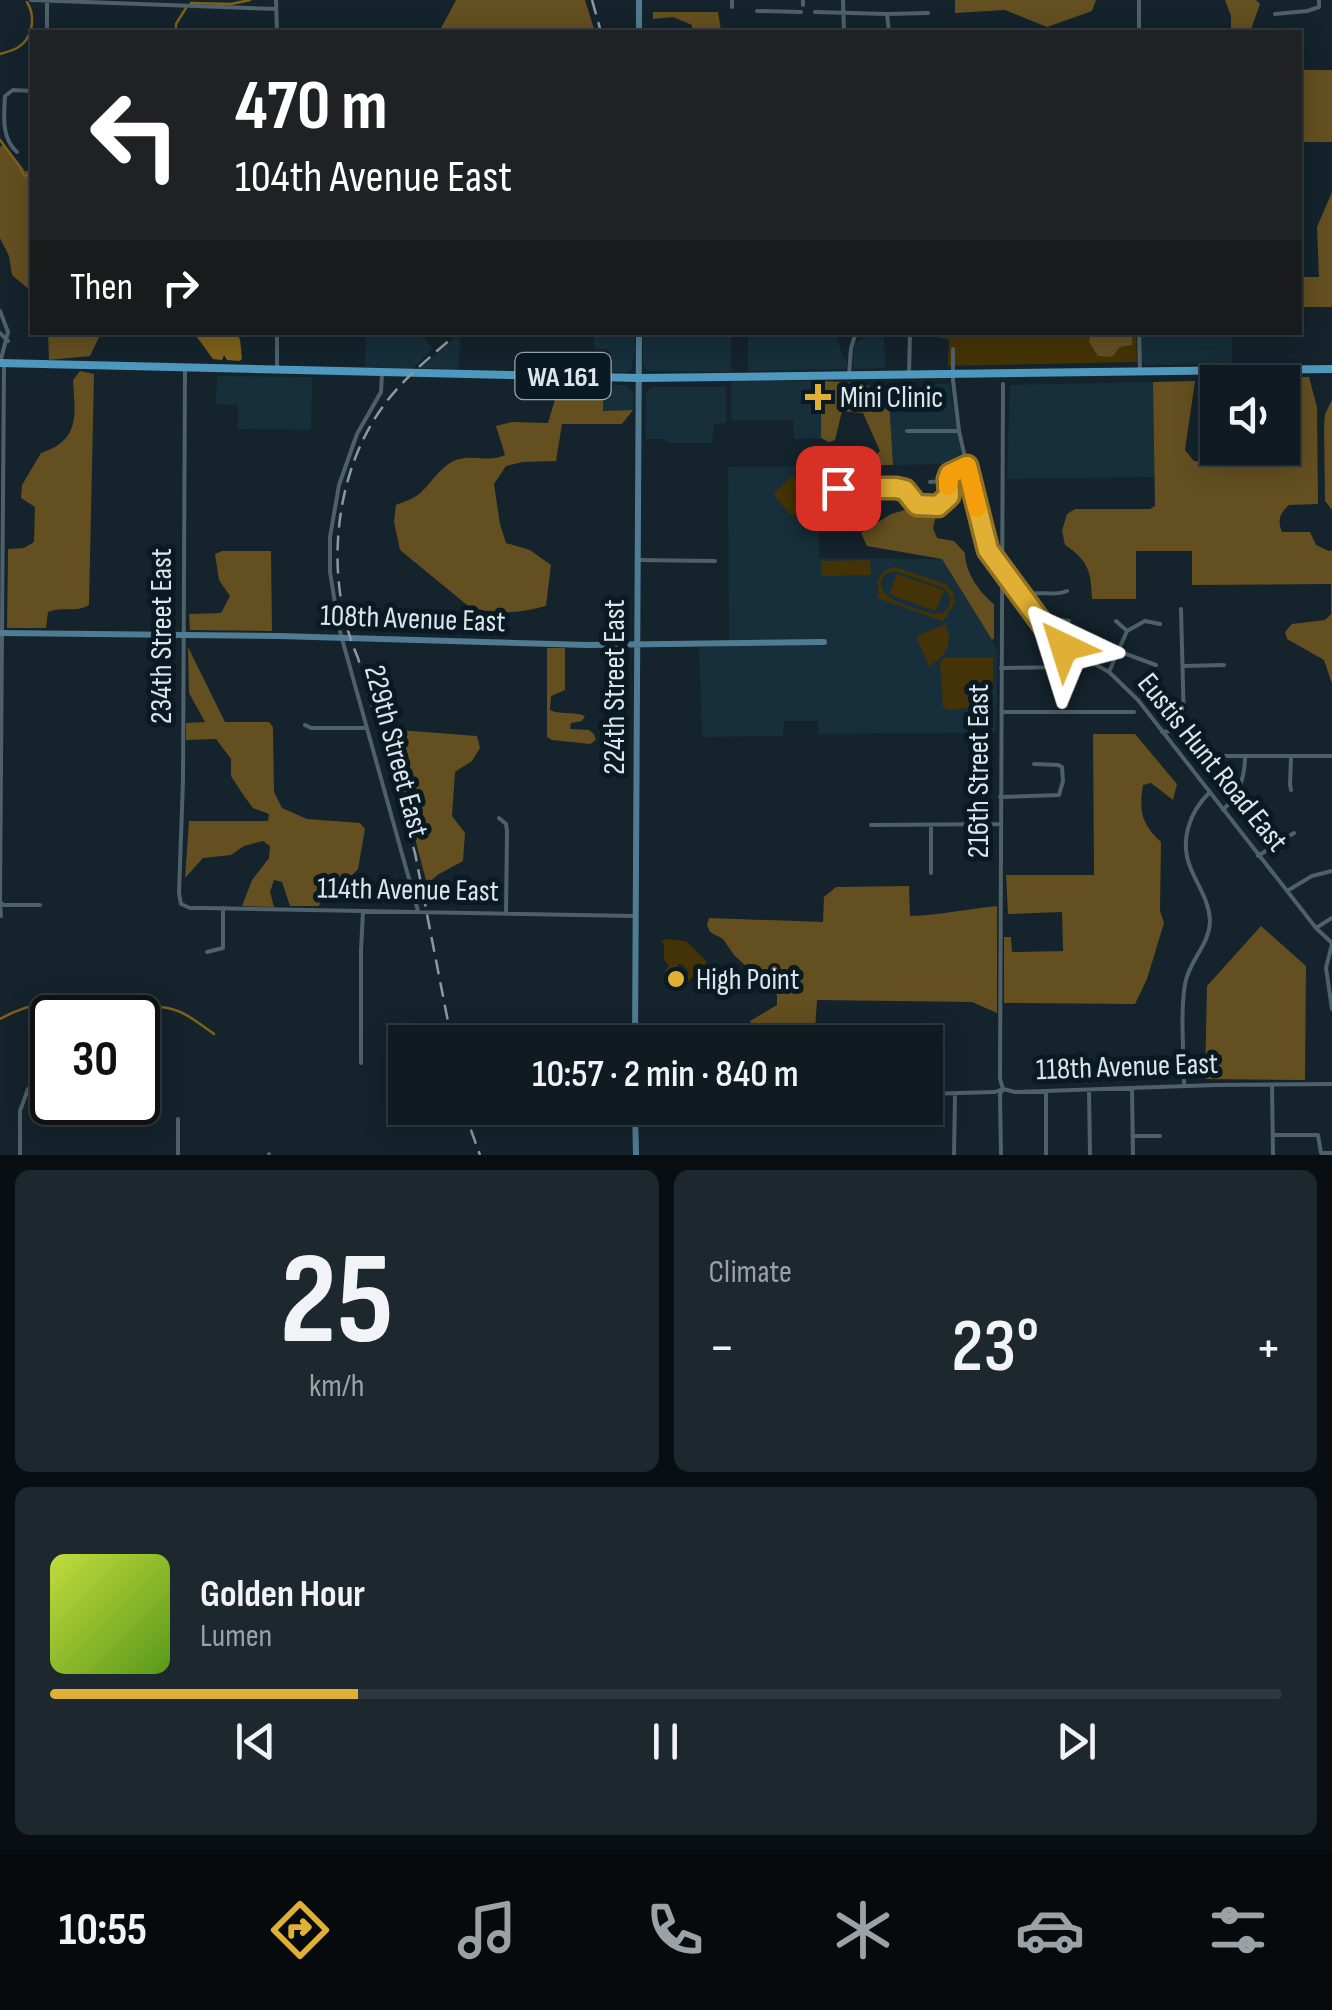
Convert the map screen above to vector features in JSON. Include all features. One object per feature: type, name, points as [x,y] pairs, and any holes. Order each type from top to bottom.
[{"type":"main road","name":"WA 161","points":[[2,363],[640,378],[1332,369]]},
{"type":"street","points":[[31,0],[276,8]]},
{"type":"street","points":[[47,0],[48,30]]},
{"type":"street","points":[[276,0],[276,30]]},
{"type":"street","points":[[639,0],[639,30]]},
{"type":"street","points":[[732,0],[732,7]]},
{"type":"street","points":[[844,0],[844,30]]},
{"type":"street","points":[[1138,0],[1138,30]]},
{"type":"street","points":[[1275,14],[1312,10],[1319,3]]},
{"type":"street","points":[[767,4],[767,12]]},
{"type":"street","points":[[757,12],[802,6]]},
{"type":"street","points":[[816,12],[928,13]]},
{"type":"street","points":[[887,14],[889,30]]},
{"type":"street","points":[[16,152],[6,138],[4,98],[16,90],[30,92]]},
{"type":"street","points":[[0,311],[7,324],[8,341],[2,363],[1,916]]},
{"type":"street","points":[[0,333],[8,341]]},
{"type":"street","points":[[277,335],[277,371]]},
{"type":"street","name":"224th Street East","points":[[635,1025],[640,335]]},
{"type":"street","points":[[849,375],[855,335]]},
{"type":"street","points":[[910,335],[910,374]]},
{"type":"street","points":[[1140,335],[1140,371]]},
{"type":"street","name":"Eustis Hunt Road East","points":[[954,349],[952,374],[959,431],[986,544],[1002,570],[1039,621],[1064,647],[1110,672],[1138,700],[1258,856],[1332,944]]},
{"type":"street","name":"234th Street East","points":[[181,904],[185,368]]},
{"type":"street","name":"229th Street East","points":[[382,374],[380,392],[344,469],[333,517],[330,572],[342,639],[418,911]]},
{"type":"street","name":"216th Street East","points":[[1001,1155],[1004,384]]},
{"type":"street","points":[[907,432],[959,431]]},
{"type":"street","points":[[838,488],[896,488],[905,490],[917,505],[938,506],[949,496],[948,481],[953,470],[967,466]]},
{"type":"street","points":[[930,482],[948,481]]},
{"type":"street","points":[[638,560],[715,561]]},
{"type":"street","points":[[1021,596],[1067,590]]},
{"type":"street","points":[[1162,732],[1183,727],[1181,610]]},
{"type":"street","points":[[1039,621],[1069,621]]},
{"type":"street","points":[[1116,621],[1127,631]]},
{"type":"street","points":[[1110,672],[1127,631],[1145,621],[1160,624]]},
{"type":"street","name":"108th Avenue East","points":[[1,633],[568,645],[824,642]]},
{"type":"street","points":[[1118,651],[1156,665]]},
{"type":"street","points":[[1184,666],[1224,666]]},
{"type":"street","points":[[1001,668],[1076,667]]},
{"type":"street","points":[[1000,712],[1134,712]]},
{"type":"street","points":[[305,725],[367,728]]},
{"type":"street","points":[[1214,756],[1332,756]]},
{"type":"street","points":[[1223,810],[1240,788],[1246,756]]},
{"type":"street","points":[[1292,757],[1292,790]]},
{"type":"street","points":[[1000,797],[1059,795],[1062,767],[1034,764]]},
{"type":"street","points":[[1184,1086],[1185,987],[1210,925],[1208,905],[1190,866],[1186,842],[1194,810],[1210,792]]},
{"type":"street","points":[[500,818],[507,831],[506,914]]},
{"type":"street","points":[[932,824],[932,873]]},
{"type":"street","points":[[871,825],[1001,824]]},
{"type":"street","points":[[1258,856],[1294,832]]},
{"type":"street","points":[[1287,891],[1312,876],[1332,871]]},
{"type":"street","points":[[0,902],[40,904]]},
{"type":"street","name":"114th Avenue East","points":[[181,904],[190,908],[635,916]]},
{"type":"street","points":[[207,952],[223,948],[223,908]]},
{"type":"street","points":[[362,1063],[364,911]]},
{"type":"street","points":[[1316,928],[1332,918]]},
{"type":"street","points":[[1332,944],[1327,962],[1332,1009]]},
{"type":"street","name":"118th Avenue East","points":[[943,1094],[1003,1089],[1009,1092],[1332,1084]]},
{"type":"street","points":[[1272,1086],[1273,1155]]},
{"type":"street","points":[[1132,1088],[1133,1155]]},
{"type":"street","points":[[20,1155],[20,1110],[28,1089]]},
{"type":"street","points":[[1089,1090],[1090,1155]]},
{"type":"street","points":[[1046,1091],[1046,1155]]},
{"type":"street","points":[[954,1155],[955,1094]]},
{"type":"street","points":[[178,1119],[178,1155]]},
{"type":"street","points":[[636,1125],[636,1155]]},
{"type":"street","points":[[1273,1135],[1318,1135],[1321,1153],[1332,1153]]},
{"type":"street","points":[[1134,1136],[1160,1136]]},
{"type":"shaded area","points":[[456,0],[585,0],[594,30],[440,30]]},
{"type":"shaded area","points":[[955,0],[1096,0],[1092,11],[1047,27],[1005,10],[955,13]]},
{"type":"shaded area","points":[[1225,0],[1256,0],[1260,4],[1251,30],[1231,30]]},
{"type":"shaded area","points":[[653,12],[718,12],[721,30],[692,30],[692,25],[673,17],[653,19]]},
{"type":"shaded area","points":[[1302,70],[1332,70],[1332,142],[1302,142]]},
{"type":"shaded area","points":[[4,144],[25,171],[30,171],[30,290],[12,275],[9,256],[0,238],[0,147]]},
{"type":"shaded area","points":[[1332,192],[1332,307],[1302,307],[1302,277],[1319,277],[1317,227]]},
{"type":"shaded area","points":[[48,335],[100,335],[90,356],[49,360]]},
{"type":"shaded area","points":[[195,335],[237,335],[242,359],[227,360],[224,355],[222,360],[213,359]]},
{"type":"shaded area","points":[[366,335],[423,335],[432,349],[413,368],[365,367]]},
{"type":"shaded area","points":[[459,335],[460,335],[459,369],[420,368]]},
{"type":"shaded area","points":[[594,335],[635,335],[631,370],[625,373],[609,372],[609,349],[594,349]]},
{"type":"shaded area","points":[[643,335],[731,335],[731,372],[651,371],[643,364]]},
{"type":"shaded area","points":[[748,335],[836,335],[847,360],[846,369],[748,371]]},
{"type":"shaded area","points":[[866,335],[884,335],[885,368],[853,369],[854,345]]},
{"type":"shaded area","points":[[929,335],[1136,335],[1137,362],[948,366],[949,340]]},
{"type":"shaded area","points":[[1091,335],[1132,335],[1132,345],[1120,347],[1112,357],[1098,356],[1089,342]]},
{"type":"shaded area","points":[[1141,335],[1232,335],[1232,364],[1145,365],[1141,361]]},
{"type":"shaded area","points":[[80,371],[94,374],[89,605],[48,612],[46,628],[7,628],[8,549],[24,548],[34,542],[35,507],[21,498],[22,485],[41,453],[54,448],[69,433],[74,415],[73,380]]},
{"type":"shaded area","points":[[217,376],[312,377],[311,430],[238,429],[238,405],[216,404]]},
{"type":"shaded area","points":[[1300,377],[1309,377],[1317,407],[1318,504],[1289,505],[1280,524],[1282,532],[1310,532],[1316,545],[1332,550],[1332,684],[1324,660],[1287,639],[1285,632],[1292,624],[1325,620],[1331,614],[1331,584],[1192,585],[1192,551],[1136,551],[1136,599],[1092,599],[1087,568],[1065,545],[1062,531],[1067,514],[1075,509],[1155,506],[1153,382],[1195,381],[1185,450],[1200,465],[1300,465]]},
{"type":"shaded area","points":[[734,381],[821,381],[821,438],[794,439],[793,420],[731,420]]},
{"type":"shaded area","points":[[821,381],[863,383],[889,398],[893,465],[865,465],[880,451],[863,413],[842,411],[835,440],[821,438]]},
{"type":"shaded area","points":[[1153,382],[1155,477],[1007,479],[1010,385]]},
{"type":"shaded area","points":[[925,384],[949,384],[963,464],[893,465],[889,398],[924,398]]},
{"type":"shaded area","points":[[568,385],[603,385],[603,411],[633,410],[622,424],[562,424],[556,461],[506,466],[494,484],[506,543],[530,550],[551,565],[546,606],[506,612],[467,605],[400,550],[394,522],[396,505],[419,494],[456,460],[505,455],[496,426],[512,422],[548,423],[556,396]]},
{"type":"shaded area","points":[[603,385],[626,385],[633,392],[633,410],[603,411]]},
{"type":"shaded area","points":[[651,387],[726,387],[726,423],[714,424],[712,443],[646,439],[646,393]]},
{"type":"shaded area","points":[[1332,400],[1332,510],[1325,501],[1324,425]]},
{"type":"shaded area","points":[[819,466],[819,558],[942,559],[998,651],[996,733],[818,734],[818,721],[784,721],[783,736],[702,737],[699,647],[819,645],[819,641],[729,640],[728,467]]},
{"type":"shaded area","points":[[792,476],[803,490],[800,508],[793,517],[775,497],[775,492]]},
{"type":"shaded area","points":[[905,510],[937,510],[933,528],[937,538],[954,541],[965,553],[974,581],[994,604],[992,640],[942,559],[867,546],[861,533]]},
{"type":"shaded area","points":[[271,551],[272,631],[190,630],[189,614],[221,613],[230,596],[219,580],[215,554]]},
{"type":"shaded area","points":[[870,560],[871,575],[821,576],[821,561]]},
{"type":"shaded area","points":[[890,568],[946,584],[955,603],[943,621],[877,598],[879,580]],"holes":[[[895,571],[944,588],[951,598],[948,609],[935,614],[900,603],[881,587],[884,576]]]},
{"type":"shaded area","points":[[897,574],[944,590],[936,611],[889,594]]},
{"type":"shaded area","points":[[946,624],[947,648],[929,666],[917,638]]},
{"type":"shaded area","points":[[188,647],[225,722],[269,722],[273,727],[274,792],[282,808],[307,819],[360,823],[365,829],[358,869],[343,885],[324,889],[319,906],[290,906],[282,882],[274,880],[270,892],[274,907],[242,906],[252,880],[269,858],[270,846],[263,841],[244,846],[231,855],[203,858],[185,878],[189,821],[268,821],[269,814],[253,808],[244,796],[231,776],[231,759],[216,739],[186,740],[186,723],[205,722],[189,693]]},
{"type":"shaded area","points":[[547,648],[565,648],[565,690],[551,696],[550,710],[585,716],[582,721],[571,723],[570,729],[589,730],[596,740],[590,744],[547,737]]},
{"type":"shaded area","points":[[944,658],[993,658],[993,684],[988,699],[974,707],[943,707],[940,663]]},
{"type":"shaded area","points":[[386,729],[477,736],[480,748],[472,761],[455,772],[452,816],[465,833],[463,861],[427,884]]},
{"type":"shaded area","points":[[1093,734],[1135,734],[1177,784],[1173,800],[1151,783],[1143,785],[1143,816],[1161,842],[1160,911],[1164,923],[1147,979],[1135,1004],[1004,1003],[1004,937],[1011,937],[1012,952],[1063,951],[1062,912],[1008,914],[1006,875],[1094,875]]},
{"type":"shaded area","points":[[909,886],[910,916],[997,906],[997,1013],[972,1002],[817,1000],[815,1025],[752,1025],[750,1021],[777,1005],[777,995],[734,955],[723,939],[710,932],[709,918],[823,922],[824,897],[836,887]]},
{"type":"shaded area","points":[[1261,926],[1306,966],[1305,1080],[1205,1079],[1207,986]]},
{"type":"shaded area","points":[[664,939],[686,941],[706,961],[707,968],[703,967],[685,984],[682,981],[689,973],[683,965],[667,973],[669,965],[661,943]]},
{"type":"waterway","points":[[191,3],[231,4],[250,0]]},
{"type":"waterway","points":[[27,2],[30,30]]},
{"type":"waterway","points":[[176,30],[186,8]]},
{"type":"waterway","points":[[0,54],[17,48],[30,33]]},
{"type":"waterway","points":[[0,140],[24,176],[30,174]]},
{"type":"waterway","points":[[0,1019],[46,1004],[162,1007],[185,1014],[214,1034]]},
{"type":"railway","points":[[592,0],[600,30]]},
{"type":"railway","points":[[449,1025],[415,853],[347,627],[338,560],[345,492],[369,429],[403,382],[456,335]]},
{"type":"railway","points":[[469,1125],[480,1155]]},
{"type":"slow traffic","points":[[948,486],[953,470],[967,466],[977,508]]},
{"type":"place","name":"Mini Clinic","points":[[818,397]]},
{"type":"place","name":"High Point","points":[[676,979]]},
{"type":"route","points":[[838,488],[896,488],[905,490],[917,505],[938,506],[949,496],[950,474],[967,466],[988,550],[1046,629],[1064,647]]}]
